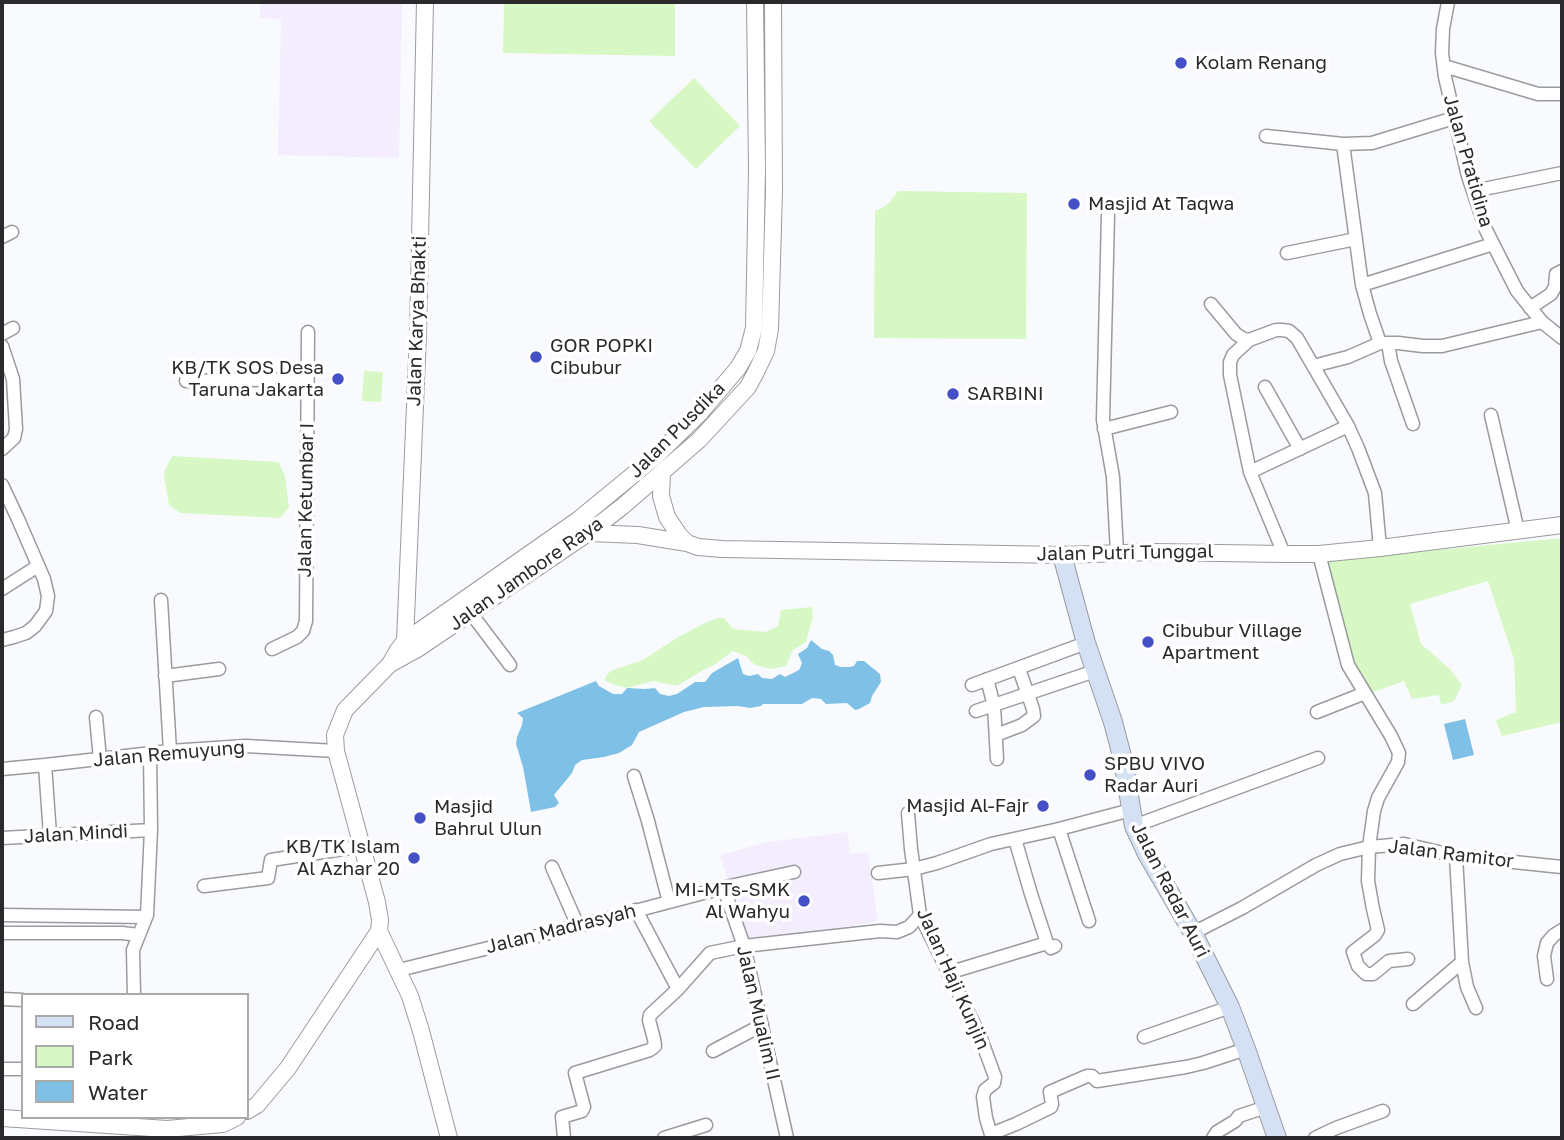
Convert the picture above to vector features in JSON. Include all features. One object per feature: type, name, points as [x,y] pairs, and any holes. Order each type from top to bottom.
[{"type":"main road","name":"Jalan Radar Auri","points":[[1062,555],[1086,643],[1113,722],[1123,760],[1132,818],[1147,854],[1193,933],[1230,1007],[1277,1138]]},
{"type":"street","name":"Jalan Karya Bhakti","points":[[405,640],[418,335],[425,2]]},
{"type":"street","name":"Jalan Pusdika","points":[[390,664],[405,640],[578,520],[656,456],[699,414],[738,368],[748,351],[754,328],[757,169],[755,2]]},
{"type":"street","name":"Jalan Jambore Raya","points":[[379,931],[377,902],[335,751],[335,734],[345,710],[390,664],[419,648],[588,533],[662,474],[699,440],[748,387],[766,351],[770,328],[774,191],[774,2]]},
{"type":"street","name":"Jalan Pratidina","points":[[1448,2],[1443,29],[1444,66],[1454,118],[1486,230],[1517,290],[1542,322],[1562,338]]},
{"type":"street","points":[[1444,66],[1538,94],[1562,94]]},
{"type":"street","points":[[1266,136],[1343,145],[1372,143],[1454,118]]},
{"type":"street","points":[[1343,145],[1362,285],[1370,314],[1384,343],[1413,424]]},
{"type":"street","points":[[757,169],[774,169]]},
{"type":"street","points":[[1474,191],[1562,173]]},
{"type":"street","points":[[756,190],[774,191]]},
{"type":"street","points":[[1108,215],[1104,429],[1113,477],[1117,553]]},
{"type":"street","points":[[1287,253],[1356,239]]},
{"type":"street","points":[[1362,285],[1493,244]]},
{"type":"street","points":[[1530,308],[1551,294],[1555,287],[1556,274],[1562,271]]},
{"type":"street","points":[[1211,304],[1236,334],[1249,340]]},
{"type":"street","points":[[1313,366],[1348,357],[1384,343],[1442,346],[1542,322]]},
{"type":"street","points":[[1284,554],[1250,472],[1230,375],[1233,355],[1249,340],[1276,330],[1289,331],[1297,338],[1348,426],[1375,493],[1380,548]]},
{"type":"street","name":"Jalan Ketumbar I","points":[[272,649],[297,637],[303,631],[306,621],[308,332]]},
{"type":"street","points":[[2,346],[13,379],[16,429],[14,438],[2,449]]},
{"type":"street","points":[[186,381],[307,379]]},
{"type":"street","points":[[1265,387],[1300,449]]},
{"type":"street","points":[[1104,429],[1171,412]]},
{"type":"street","points":[[1491,415],[1518,531]]},
{"type":"street","points":[[1250,472],[1348,426]]},
{"type":"street","points":[[662,474],[661,496],[664,506],[673,527],[687,543]]},
{"type":"street","points":[[627,481],[623,506],[628,524],[638,535]]},
{"type":"street","points":[[2,485],[44,579],[48,596],[44,616],[35,626],[26,633],[2,640]]},
{"type":"street","name":"Jalan Putri Tunggal","points":[[588,533],[638,535],[722,549],[1062,555],[1227,552],[1320,554],[1562,525]]},
{"type":"street","points":[[1320,554],[1348,665],[1399,753],[1398,762],[1378,798],[1369,847],[1368,881],[1378,930],[1376,935],[1353,952],[1366,974],[1373,974],[1389,961],[1408,960]]},
{"type":"street","points":[[2,589],[38,566]]},
{"type":"street","points":[[161,600],[170,751]]},
{"type":"street","points":[[470,612],[510,665]]},
{"type":"street","points":[[972,685],[1086,643]]},
{"type":"street","points":[[165,676],[219,669]]},
{"type":"street","points":[[996,735],[1033,718],[1034,713],[1019,669]]},
{"type":"street","points":[[976,712],[1095,671]]},
{"type":"street","points":[[987,680],[993,706],[998,759]]},
{"type":"street","points":[[1317,712],[1365,693]]},
{"type":"street","points":[[96,717],[100,759]]},
{"type":"street","name":"Jalan Remuyung","points":[[2,769],[170,751],[246,746],[335,751]]},
{"type":"street","points":[[134,993],[133,950],[146,917],[150,753]]},
{"type":"street","points":[[878,873],[944,862],[983,847],[1059,829],[1132,818],[1318,758]]},
{"type":"street","points":[[46,765],[50,835]]},
{"type":"street","points":[[635,776],[669,902]]},
{"type":"street","name":"Jalan Haji Kunjin","points":[[908,813],[920,915],[980,1036],[995,1077],[994,1083],[985,1090],[983,1097],[991,1136]]},
{"type":"street","points":[[1059,829],[1089,921]]},
{"type":"street","name":"Jalan Mindi","points":[[2,838],[150,830]]},
{"type":"street","points":[[947,973],[1051,945],[1031,894],[1015,839]]},
{"type":"street","name":"Jalan Ramitor","points":[[1193,933],[1322,862],[1339,854],[1369,847],[1404,844],[1456,856],[1562,867]]},
{"type":"street","points":[[204,887],[268,878],[271,860],[363,846]]},
{"type":"street","points":[[1456,856],[1462,962],[1475,1008]]},
{"type":"street","points":[[552,867],[578,926]]},
{"type":"street","name":"Jalan Madrasyah","points":[[399,970],[794,872]]},
{"type":"street","name":"Jalan Mualim II","points":[[724,889],[744,946],[787,1138]]},
{"type":"street","points":[[636,910],[678,989]]},
{"type":"street","points":[[2,915],[146,917]]},
{"type":"street","points":[[564,1138],[562,1117],[584,1108],[575,1073],[650,1050],[655,1046],[650,1015],[710,953],[744,946],[880,931],[898,932],[909,927],[920,915]]},
{"type":"street","points":[[1547,979],[1544,956],[1547,943],[1562,930]]},
{"type":"street","points":[[248,1110],[257,1105],[288,1068],[379,931],[410,996],[449,1138]]},
{"type":"street","points":[[2,933],[139,935]]},
{"type":"street","points":[[1413,1004],[1462,962]]},
{"type":"street","points":[[2,999],[21,999]]},
{"type":"street","points":[[1144,1037],[1230,1007]]},
{"type":"street","points":[[713,1051],[762,1026]]},
{"type":"street","points":[[991,1136],[1051,1107],[1050,1092],[1087,1076],[1092,1076],[1097,1081],[1186,1067],[1246,1049]]},
{"type":"street","points":[[2,1069],[21,1069]]},
{"type":"street","points":[[1213,1138],[1239,1116],[1266,1107]]},
{"type":"street","points":[[1315,1138],[1383,1111]]},
{"type":"street","points":[[2,1118],[167,1129],[223,1124],[233,1119]]},
{"type":"street","points":[[664,1138],[706,1125]]},
{"type":"shaded area","points":[[261,2],[402,2],[399,158],[278,155],[281,19],[260,18]]},
{"type":"shaded area","name":"MI-MTs-SMK Al Wahyu","points":[[848,832],[850,854],[868,852],[878,921],[748,945],[720,855],[768,842]]},
{"type":"green space","points":[[504,2],[675,2],[675,56],[503,53]]},
{"type":"green space","points":[[694,78],[740,126],[696,169],[649,121]]},
{"type":"green space","points":[[898,191],[1027,193],[1026,339],[874,338],[875,211],[889,203]]},
{"type":"green space","points":[[364,371],[383,372],[381,402],[362,401]]},
{"type":"green space","points":[[172,456],[279,462],[285,476],[289,507],[280,518],[180,513],[169,505],[165,482],[164,472]]},
{"type":"green space","points":[[1562,538],[1562,722],[1502,736],[1496,720],[1516,712],[1514,659],[1488,581],[1410,604],[1421,644],[1450,669],[1462,685],[1454,701],[1441,705],[1439,695],[1412,699],[1404,681],[1365,695],[1323,561]]},
{"type":"green space","points":[[812,607],[813,617],[806,642],[793,650],[786,666],[771,669],[755,665],[746,656],[733,651],[677,686],[653,681],[627,688],[604,680],[610,671],[643,660],[678,637],[718,618],[724,618],[733,629],[766,632],[778,626],[781,610]]},
{"type":"water","points":[[811,640],[833,655],[835,665],[849,667],[854,666],[857,661],[864,661],[880,674],[881,682],[870,703],[855,710],[847,703],[826,704],[821,699],[812,698],[802,704],[763,704],[750,708],[704,707],[684,712],[639,732],[632,745],[619,753],[582,760],[575,765],[572,773],[554,795],[559,803],[555,807],[531,812],[516,744],[523,718],[517,713],[596,681],[599,686],[613,694],[622,694],[627,688],[655,688],[660,694],[669,696],[695,682],[705,682],[712,673],[738,658],[743,674],[758,674],[762,678],[772,679],[780,674],[785,677],[799,670],[802,663],[798,654],[807,648]]},
{"type":"water","points":[[1465,719],[1474,755],[1453,760],[1444,724]]},
{"type":"place","name":"Kolam Renang","points":[[1181,63]]},
{"type":"place","name":"Masjid At Taqwa","points":[[1074,204]]},
{"type":"place","name":"GOR POPKI Cibubur","points":[[536,357]]},
{"type":"place","name":"KB/TK SOS Desa Taruna Jakarta","points":[[338,379]]},
{"type":"place","name":"SARBINI","points":[[953,394]]},
{"type":"place","name":"Cibubur Village Apartment","points":[[1148,642]]},
{"type":"place","name":"SPBU VIVO Radar Auri","points":[[1090,775]]},
{"type":"place","name":"Masjid Al-Fajr","points":[[1043,806]]},
{"type":"place","name":"Masjid Bahrul Ulun","points":[[420,818]]},
{"type":"place","name":"KB/TK Islam Al Azhar 20","points":[[414,858]]},
{"type":"place","name":"MI-MTs-SMK Al Wahyu","points":[[804,901]]}]
